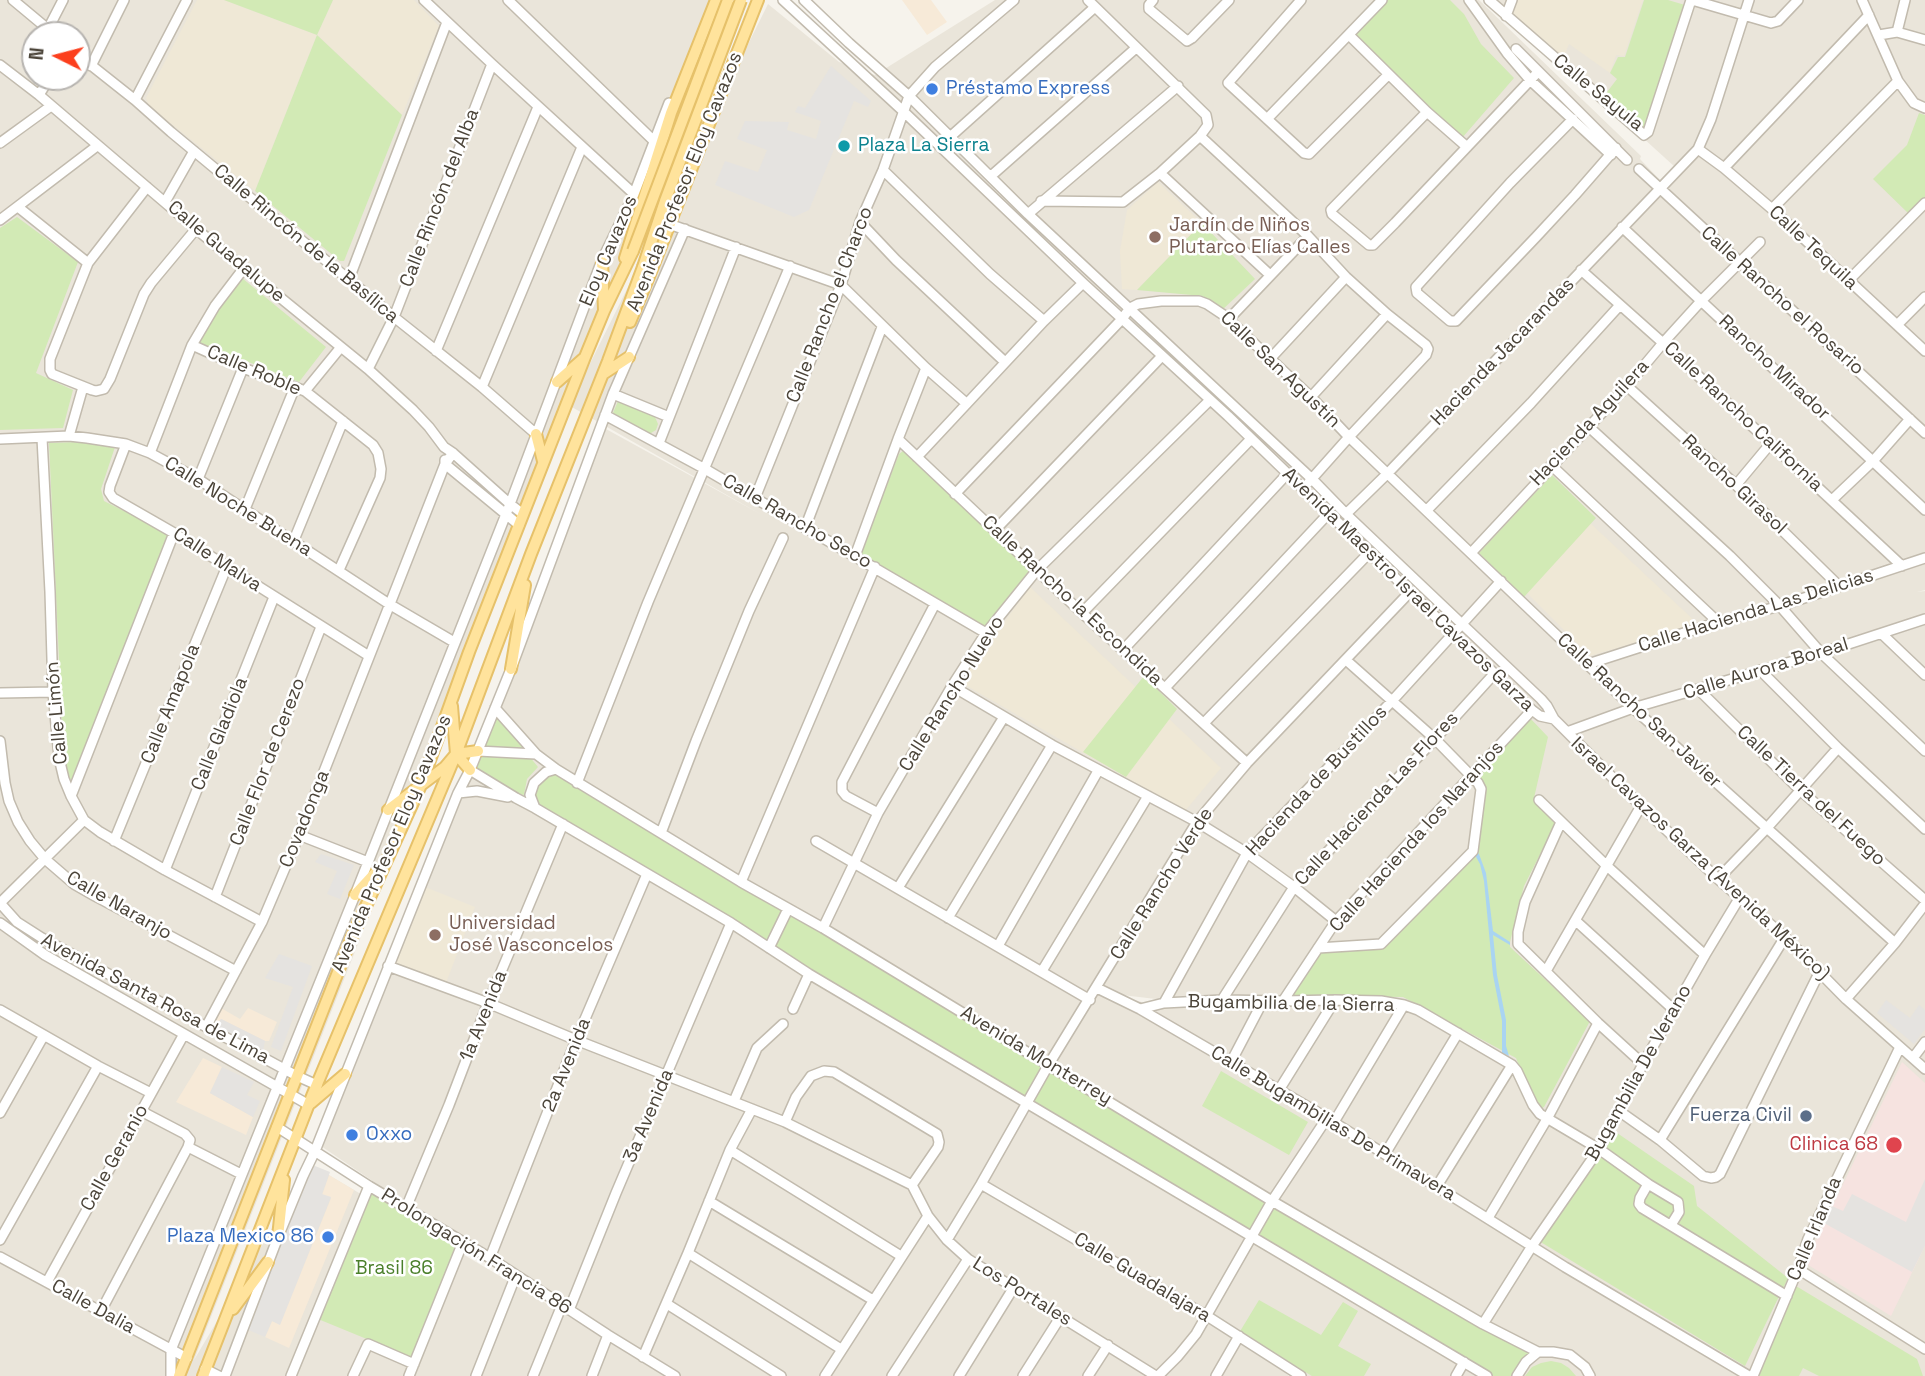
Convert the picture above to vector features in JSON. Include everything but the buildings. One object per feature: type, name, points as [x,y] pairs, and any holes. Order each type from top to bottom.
[{"type":"main road","name":"Avenida Profesor Eloy Cavazos","points":[[622,274],[671,113],[716,0]]},
{"type":"main road","name":"Avenida Profesor Eloy Cavazos","points":[[179,1376],[351,939],[421,785],[543,461],[604,311],[633,251],[728,0]]},
{"type":"main road","name":"Avenida Profesor Eloy Cavazos","points":[[204,1372],[295,1138],[456,754],[531,554],[608,361],[741,0]]},
{"type":"main road","name":"Avenida Profesor Eloy Cavazos","points":[[608,361],[630,321],[758,0]]},
{"type":"main road","points":[[703,32],[712,50],[725,54],[737,51]]},
{"type":"main road","points":[[689,68],[702,56],[713,57],[723,65],[725,82]]},
{"type":"main road","points":[[603,260],[604,311]]},
{"type":"main road","points":[[557,382],[585,357]]},
{"type":"main road","points":[[603,374],[629,357]]},
{"type":"main road","points":[[536,434],[543,461]]},
{"type":"main road","points":[[511,669],[531,554]]},
{"type":"main road","points":[[453,696],[452,718],[456,754],[470,770]]},
{"type":"main road","points":[[388,810],[445,767],[456,754],[478,751]]},
{"type":"main road","points":[[355,895],[386,862]]},
{"type":"main road","points":[[309,1105],[345,1074]]},
{"type":"main road","points":[[278,1237],[285,1167]]},
{"type":"main road","points":[[227,1317],[268,1262]]},
{"type":"street","points":[[13,0],[38,21]]},
{"type":"street","points":[[55,21],[63,0]]},
{"type":"street","points":[[92,65],[124,0]]},
{"type":"street","points":[[135,100],[187,0]]},
{"type":"street","points":[[508,0],[654,141]]},
{"type":"street","name":"Avenida Maestro Israel Cavazos Garza","points":[[783,0],[1288,473],[1532,710],[1540,716],[1554,719]]},
{"type":"street","name":"Avenida Maestro Israel Cavazos Garza","points":[[804,0],[909,96],[1028,214],[1312,479],[1541,699],[1554,719]]},
{"type":"street","name":"Calle Rancho el Charco","points":[[755,498],[841,285],[860,222],[883,170],[909,96],[934,68],[1014,0]]},
{"type":"street","points":[[1153,0],[1149,9],[1187,41],[1229,0]]},
{"type":"street","points":[[1301,0],[1228,82],[1307,155],[1388,75]]},
{"type":"street","points":[[1268,118],[1382,0]]},
{"type":"street","points":[[1469,0],[1531,81],[1613,152],[1628,160]]},
{"type":"street","points":[[1489,0],[1506,16],[1513,0]]},
{"type":"street","points":[[1692,0],[1771,23],[1776,22],[1798,0]]},
{"type":"street","name":"Calle Sayula","points":[[1506,16],[1644,135],[1648,132],[1692,0]]},
{"type":"street","name":"Hacienda Jacarandas","points":[[1346,514],[1698,149],[1711,119],[1749,0]]},
{"type":"street","points":[[1862,0],[1898,81],[1914,103],[1925,108]]},
{"type":"street","points":[[1898,32],[1905,0]]},
{"type":"street","points":[[431,2],[447,22],[634,194]]},
{"type":"street","points":[[950,137],[1092,4],[1206,115],[1208,125],[1200,136],[1160,173],[1123,202],[1041,201]]},
{"type":"street","points":[[1724,168],[1869,15]]},
{"type":"street","points":[[349,279],[447,22]]},
{"type":"street","points":[[1879,35],[1898,32],[1925,40]]},
{"type":"street","points":[[1349,35],[1388,75],[1467,147]]},
{"type":"street","points":[[991,176],[1136,48]]},
{"type":"street","points":[[1516,49],[1613,152]]},
{"type":"street","name":"Calle Rincón del Alba","points":[[368,369],[394,317],[492,64]]},
{"type":"street","name":"Calle Rincón de la Basílica","points":[[92,65],[536,434]]},
{"type":"street","name":"Calle Guadalupe","points":[[1,67],[39,95],[196,229],[368,369],[413,410],[444,447],[508,509]]},
{"type":"street","name":"Eloy Cavazos","points":[[171,1350],[508,509],[603,260],[634,194],[678,85],[689,68]]},
{"type":"street","points":[[1427,112],[1331,210],[1332,214],[1370,245],[1395,223],[1538,72]]},
{"type":"street","points":[[1772,209],[1898,81]]},
{"type":"street","points":[[1028,214],[1178,86]]},
{"type":"street","points":[[39,95],[41,91]]},
{"type":"street","points":[[0,143],[51,106]]},
{"type":"street","points":[[436,351],[538,107]]},
{"type":"street","points":[[1573,119],[1429,272],[1416,289],[1416,293],[1453,322],[1613,152]]},
{"type":"street","points":[[1200,136],[1308,236],[1346,277],[1428,349],[1426,355],[1303,488]]},
{"type":"street","points":[[0,220],[97,146]]},
{"type":"street","points":[[482,387],[582,147]]},
{"type":"street","name":"Calle Tequila","points":[[1698,149],[1772,209],[1925,351]]},
{"type":"street","points":[[165,202],[194,151]]},
{"type":"street","name":"Calle Rancho el Rosario","points":[[1639,169],[1925,433]]},
{"type":"street","points":[[883,170],[990,274],[1044,321]]},
{"type":"street","points":[[1160,173],[1270,275]]},
{"type":"street","points":[[147,187],[88,263],[50,359],[50,370],[56,377],[96,391],[104,388],[144,294],[196,229]]},
{"type":"street","points":[[1849,281],[1925,203]]},
{"type":"street","points":[[18,207],[88,263]]},
{"type":"street","points":[[860,222],[896,260],[1005,362]]},
{"type":"street","points":[[669,224],[841,285],[882,327],[967,403]]},
{"type":"street","name":"Rancho Mirador","points":[[1622,227],[1925,509]]},
{"type":"street","points":[[225,1376],[278,1237],[511,669],[613,394],[685,229]]},
{"type":"street","points":[[1228,320],[1308,236]]},
{"type":"street","name":"Hacienda Aguilera","points":[[1471,552],[1627,386],[1702,300],[1760,243]]},
{"type":"street","points":[[659,443],[736,247]]},
{"type":"street","points":[[577,783],[648,602],[790,266]]},
{"type":"street","points":[[150,453],[192,345],[215,306],[244,268]]},
{"type":"street","name":"Calle Rancho California","points":[[1581,270],[1833,499],[1902,566]]},
{"type":"street","points":[[1270,359],[1346,277]]},
{"type":"street","points":[[917,457],[1083,283]]},
{"type":"street","points":[[1897,326],[1925,298]]},
{"type":"street","name":"Calle San Agustín","points":[[1130,308],[1147,302],[1199,301],[1217,309],[1388,473]]},
{"type":"street","points":[[1427,510],[1531,403],[1620,305]]},
{"type":"street","points":[[955,494],[1130,308]]},
{"type":"street","points":[[1311,397],[1387,314]]},
{"type":"street","points":[[805,528],[882,327]]},
{"type":"street","name":"Calle Roble","points":[[192,345],[305,391],[373,444],[378,453],[380,478],[339,570]]},
{"type":"street","points":[[305,391],[341,347]]},
{"type":"street","points":[[995,530],[1162,356]]},
{"type":"street","points":[[198,479],[243,368]]},
{"type":"street","points":[[855,556],[926,368]]},
{"type":"street","name":"Rancho Girasol","points":[[1627,386],[1736,485],[1839,586]]},
{"type":"street","points":[[69,436],[83,387]]},
{"type":"street","points":[[245,509],[295,387]]},
{"type":"street","points":[[613,394],[669,417]]},
{"type":"street","name":"Calle Rancho Nuevo","points":[[823,928],[878,813],[986,633],[1037,570],[1210,400]]},
{"type":"street","name":"Calle Rancho Seco","points":[[605,415],[705,469],[986,633]]},
{"type":"street","points":[[1833,499],[1910,419]]},
{"type":"street","points":[[293,540],[343,421]]},
{"type":"street","points":[[1589,427],[1730,556],[1780,606],[1821,653],[1925,751]]},
{"type":"street","name":"Calle Noche Buena","points":[[0,439],[69,436],[126,444],[150,453],[198,479],[390,604],[454,642]]},
{"type":"street","name":"Calle Limón","points":[[42,438],[53,692],[59,758],[71,796],[85,820],[114,841],[262,922]]},
{"type":"street","name":"Calle Rancho la Escondida","points":[[898,439],[1082,613],[1247,762]]},
{"type":"street","points":[[1082,613],[1251,439]]},
{"type":"street","points":[[1736,485],[1771,443]]},
{"type":"street","name":"Calle Malva","points":[[126,444],[110,486],[111,495],[369,656]]},
{"type":"street","points":[[444,447],[445,464]]},
{"type":"street","points":[[445,464],[453,453]]},
{"type":"street","name":"Calle Guadalupe","points":[[445,464],[521,519]]},
{"type":"street","name":"Covadonga","points":[[206,1027],[262,922],[299,835],[445,464]]},
{"type":"street","points":[[1552,465],[1718,622]]},
{"type":"street","points":[[1123,650],[1288,473]]},
{"type":"street","name":"Calle Rancho San Javier","points":[[1388,473],[1633,708],[1895,943]]},
{"type":"street","points":[[1166,688],[1329,513]]},
{"type":"street","points":[[71,796],[174,533]]},
{"type":"street","points":[[661,833],[749,611],[783,538]]},
{"type":"street","points":[[1204,723],[1369,553]]},
{"type":"street","name":"Calle Hacienda Las Delicias","points":[[1588,664],[1718,622],[1780,606],[1925,558]]},
{"type":"street","name":"Calle Amapola","points":[[114,841],[227,566]]},
{"type":"street","points":[[740,882],[874,567]]},
{"type":"street","name":"Hacienda de Bustillos","points":[[1164,1003],[1247,853],[1392,701],[1501,581]]},
{"type":"street","name":"Calle Rancho Verde","points":[[947,1240],[1049,1064],[1198,822],[1247,762],[1409,593]]},
{"type":"street","name":"Calle Gladiola","points":[[165,870],[274,597]]},
{"type":"street","points":[[878,813],[848,799],[841,788],[844,775],[936,604]]},
{"type":"street","name":"Calle Aurora Boreal","points":[[1567,732],[1633,708],[1821,653],[1925,619]]},
{"type":"street","name":"Calle Flor de Cerezo","points":[[215,897],[321,626]]},
{"type":"street","points":[[1882,634],[1925,675]]},
{"type":"street","points":[[1318,948],[1381,944],[1473,851],[1481,789],[1435,739],[1346,660]]},
{"type":"street","points":[[1760,670],[1838,748],[1925,828]]},
{"type":"street","name":"Calle Hacienda Las Flores","points":[[1222,1000],[1294,887],[1494,674]]},
{"type":"street","points":[[952,686],[1098,771],[1198,822],[1247,853],[1336,921]]},
{"type":"street","name":"Calle Tierra del Fuego","points":[[1698,689],[1800,790],[1925,902]]},
{"type":"street","points":[[0,693],[53,692]]},
{"type":"street","name":"Avenida Monterrey","points":[[495,708],[536,754],[577,783],[740,882],[823,928],[1272,1201],[1483,1324],[1538,1352],[1570,1355],[1585,1367],[1590,1376]]},
{"type":"street","name":"Calle Hacienda los Naranjos","points":[[1283,1002],[1336,921],[1532,710]]},
{"type":"street","points":[[898,888],[1004,717]]},
{"type":"street","name":"Israel Cavazos Garza (Avenida México)","points":[[1554,719],[1641,806],[1785,937],[1846,999]]},
{"type":"street","name":"Calle Naranjo","points":[[0,741],[9,801],[18,822],[45,859],[74,884],[236,971]]},
{"type":"street","points":[[948,918],[1052,745]]},
{"type":"street","points":[[1718,878],[1838,748]]},
{"type":"street","points":[[478,751],[536,754]]},
{"type":"street","points":[[536,807],[530,795],[534,782],[546,772],[556,769]]},
{"type":"street","points":[[470,770],[731,923],[809,974],[1487,1376]]},
{"type":"street","points":[[998,946],[1098,771]]},
{"type":"street","points":[[458,793],[477,791],[516,798]]},
{"type":"street","points":[[1042,971],[1148,796]]},
{"type":"street","points":[[1539,800],[1705,955]]},
{"type":"street","points":[[1546,971],[1641,806]]},
{"type":"street","points":[[0,903],[85,820]]},
{"type":"street","points":[[1562,822],[1525,902],[1517,937],[1519,946],[1643,1064]]},
{"type":"street","name":"1a Avenida","points":[[406,1208],[488,1003],[564,824]]},
{"type":"street","points":[[299,835],[368,862]]},
{"type":"street","points":[[816,841],[1090,1000]]},
{"type":"street","name":"2a Avenida","points":[[490,1258],[576,1040],[647,874]]},
{"type":"street","name":"Bugambilia De Verano","points":[[1483,1324],[1532,1245],[1599,1149],[1643,1064],[1740,897]]},
{"type":"street","points":[[1925,902],[1895,943],[1846,999],[1925,1069]]},
{"type":"street","name":"Avenida Santa Rosa de Lima","points":[[0,903],[18,922],[41,938],[317,1085]]},
{"type":"street","points":[[769,948],[789,909]]},
{"type":"street","points":[[1576,921],[1674,1010]]},
{"type":"street","name":"Avenida Santa Rosa de Lima","points":[[0,923],[45,955],[309,1105]]},
{"type":"street","name":"3a Avenida","points":[[533,1376],[566,1307],[731,923]]},
{"type":"street","points":[[1660,1140],[1785,937]]},
{"type":"street","points":[[388,966],[488,1003],[785,1122],[912,1185],[938,1147],[937,1135],[834,1072],[824,1071],[811,1076],[796,1097],[785,1122]]},
{"type":"street","points":[[1619,1111],[1660,1140],[1701,1175],[1714,1178],[1720,1174],[1820,971]]},
{"type":"street","points":[[793,1009],[809,974]]},
{"type":"street","name":"Calle Bugambilias De Primavera","points":[[1097,988],[1140,1009],[1331,1120],[1565,1267],[1751,1376]]},
{"type":"street","name":"Bugambilia de la Sierra","points":[[1140,1009],[1164,1003],[1222,1000],[1335,1000],[1381,1001],[1418,1010],[1512,1065],[1536,1109],[1547,1119],[1599,1149],[1678,1202],[1679,1212],[1671,1225]]},
{"type":"street","points":[[1279,1090],[1335,1000]]},
{"type":"street","points":[[1231,1062],[1263,1001]]},
{"type":"street","points":[[1157,1376],[1189,1343],[1207,1316],[1272,1201],[1331,1120],[1404,1005]]},
{"type":"street","points":[[0,1010],[151,1093]]},
{"type":"street","points":[[1488,1218],[1547,1119],[1598,1023]]},
{"type":"street","points":[[734,1101],[757,1048],[783,1024]]},
{"type":"street","points":[[1385,1154],[1458,1033]]},
{"type":"street","name":"Calle Geranio","points":[[47,1282],[184,1034]]},
{"type":"street","points":[[0,1113],[44,1035]]},
{"type":"street","points":[[1913,1058],[1925,1042]]},
{"type":"street","name":"Calle Irlanda","points":[[1751,1376],[1787,1296],[1808,1238],[1900,1047]]},
{"type":"street","points":[[1437,1186],[1512,1065]]},
{"type":"street","points":[[0,1240],[98,1066]]},
{"type":"street","points":[[643,1357],[730,1150],[752,1109]]},
{"type":"street","points":[[101,1311],[190,1140],[185,1134],[141,1111]]},
{"type":"street","name":"Prolongación Francia 86","points":[[277,1127],[490,1258],[643,1357],[658,1371],[675,1376]]},
{"type":"street","points":[[188,1147],[242,1174]]},
{"type":"street","points":[[730,1150],[901,1256]]},
{"type":"street","name":"Calle Guadalajara","points":[[981,1184],[1207,1316],[1285,1372],[1301,1376]]},
{"type":"street","points":[[1648,1184],[1640,1198],[1639,1204],[1642,1208],[1787,1296]]},
{"type":"street","name":"Los Portales","points":[[912,1185],[928,1216],[947,1240],[968,1259],[1157,1376]]},
{"type":"street","points":[[291,1376],[369,1186]]},
{"type":"street","points":[[709,1201],[873,1300]]},
{"type":"street","points":[[825,1376],[928,1216]]},
{"type":"street","points":[[409,1376],[463,1242]]},
{"type":"street","points":[[688,1253],[841,1349]]},
{"type":"street","name":"Calle Dalia","points":[[0,1257],[187,1358]]},
{"type":"street","points":[[892,1376],[968,1259]]},
{"type":"street","points":[[1797,1269],[1925,1349]]},
{"type":"street","points":[[476,1376],[516,1275]]},
{"type":"street","points":[[959,1376],[1014,1287]]},
{"type":"street","points":[[667,1304],[781,1376]]},
{"type":"street","points":[[1023,1376],[1061,1316]]},
{"type":"street","points":[[592,1376],[608,1335]]},
{"type":"street","points":[[1216,1376],[1238,1336]]},
{"type":"street","points":[[353,1376],[368,1344],[414,1364]]},
{"type":"street","points":[[1088,1376],[1108,1345]]},
{"type":"street","points":[[171,1350],[171,1376]]},
{"type":"street","points":[[1517,1376],[1526,1362],[1538,1352]]},
{"type":"street","points":[[1456,1376],[1464,1362]]},
{"type":"street","points":[[204,1372],[219,1376]]},
{"type":"shaded area","points":[[0,0],[716,0],[573,398],[768,4],[839,62],[875,75],[995,0],[1479,0],[1641,156],[1640,159],[1660,180],[1675,167],[1491,0],[1925,0],[1925,590],[1917,592],[1925,591],[1925,1376],[1292,1376],[1283,1371],[1289,1376],[0,1376]],"holes":[[[570,406],[762,515],[606,429],[318,1144],[603,1337],[310,1164],[194,1360]],[[1114,994],[1164,1000],[1258,1005],[1170,1005],[1145,1003]]]},
{"type":"shaded area","points":[[197,0],[224,0],[317,35],[255,191],[149,106],[146,98]]},
{"type":"shaded area","points":[[333,0],[414,0],[439,26],[402,115],[317,35]]},
{"type":"shaded area","points":[[902,0],[931,0],[947,22],[927,35]]},
{"type":"shaded area","points":[[1515,0],[1643,0],[1624,56],[1616,55],[1610,73],[1569,44],[1563,58],[1511,13]]},
{"type":"shaded area","points":[[831,66],[871,101],[868,107],[854,101],[809,210],[794,217],[715,185],[725,161],[758,172],[767,150],[737,139],[745,121],[789,122],[787,130],[816,139],[821,121],[795,112],[798,106],[805,108]]},
{"type":"shaded area","name":"Jardín de Niños Plutarco Elías Calles","points":[[1158,182],[1202,223],[1137,290],[1122,289],[1120,251],[1127,210]]},
{"type":"shaded area","points":[[1588,521],[1698,624],[1590,656],[1524,590]]},
{"type":"shaded area","points":[[1030,587],[1221,768],[1185,811],[960,682]]},
{"type":"shaded area","points":[[321,854],[354,865],[340,899],[327,894],[337,871],[315,862]]},
{"type":"shaded area","name":"Universidad José Vasconcelos","points":[[425,887],[475,907],[446,983],[395,963]]},
{"type":"shaded area","points":[[279,954],[312,966],[281,1051],[271,1047],[293,987],[265,978]]},
{"type":"shaded area","points":[[1886,1000],[1910,1018],[1919,1005],[1925,1010],[1925,1029],[1914,1044],[1877,1013]]},
{"type":"shaded area","points":[[221,1008],[240,1019],[248,1008],[277,1022],[269,1041],[221,1019],[214,1028]]},
{"type":"shaded area","points":[[221,1019],[265,1041],[263,1051],[214,1028]]},
{"type":"shaded area","points":[[203,1058],[222,1067],[210,1093],[253,1117],[246,1135],[176,1102]]},
{"type":"shaded area","name":"Clinica 68","points":[[1902,1062],[1925,1083],[1925,1246],[1891,1316],[1805,1263]]},
{"type":"shaded area","points":[[222,1067],[254,1082],[247,1095],[260,1101],[253,1117],[210,1093]]},
{"type":"shaded area","points":[[310,1164],[330,1172],[322,1194],[331,1197],[280,1325],[272,1321],[265,1337],[246,1329]]},
{"type":"shaded area","points":[[329,1175],[354,1190],[289,1348],[265,1337],[272,1321],[280,1324],[331,1198],[322,1195]]},
{"type":"shaded area","points":[[1925,1179],[1925,1246],[1912,1272],[1824,1223],[1832,1206],[1843,1211],[1852,1194],[1906,1222]]},
{"type":"green space","points":[[224,0],[333,0],[317,35]]},
{"type":"green space","points":[[1385,0],[1450,0],[1464,14],[1481,44],[1514,78],[1462,138],[1354,35]]},
{"type":"green space","points":[[1644,0],[1668,0],[1685,5],[1643,131],[1604,96],[1617,79],[1610,73],[1618,57],[1625,57]]},
{"type":"green space","points":[[317,35],[402,115],[344,261],[340,261],[255,191]]},
{"type":"green space","points":[[1919,113],[1925,115],[1925,197],[1909,214],[1873,179],[1907,145]]},
{"type":"green space","points":[[17,217],[78,262],[36,373],[73,390],[63,428],[0,430],[0,228]]},
{"type":"green space","points":[[1202,223],[1255,279],[1221,311],[1203,296],[1137,290]]},
{"type":"green space","points":[[242,278],[326,347],[299,382],[198,342],[208,323]]},
{"type":"green space","points":[[619,399],[655,417],[658,424],[656,430],[644,433],[612,415]]},
{"type":"green space","points":[[78,442],[115,447],[101,489],[104,501],[168,533],[72,782],[64,768],[49,443]]},
{"type":"green space","points":[[903,451],[1030,570],[984,627],[860,555],[899,454]]},
{"type":"green space","points":[[1552,475],[1596,518],[1524,597],[1479,553]]},
{"type":"green space","points":[[1144,676],[1177,709],[1126,777],[1083,752]]},
{"type":"green space","points":[[1529,717],[1548,737],[1534,798],[1557,821],[1524,886],[1510,947],[1590,1021],[1544,1107],[1540,1109],[1534,1104],[1516,1058],[1403,997],[1292,996],[1319,951],[1384,948],[1475,855],[1481,789],[1472,777]]},
{"type":"green space","points":[[497,718],[524,749],[485,746]]},
{"type":"green space","points":[[480,752],[529,756],[538,767],[527,779],[524,795],[510,791],[472,769]]},
{"type":"green space","points":[[556,769],[1272,1201],[1538,1352],[1517,1376],[1483,1376],[535,808],[530,791]]},
{"type":"green space","points":[[1221,1071],[1308,1122],[1289,1155],[1202,1106]]},
{"type":"green space","points":[[1607,1126],[1694,1186],[1697,1206],[1788,1278],[1745,1366],[1539,1241]]},
{"type":"green space","name":"Brasil 86","points":[[370,1191],[460,1245],[413,1358],[318,1319]]},
{"type":"green space","points":[[1796,1286],[1917,1359],[1923,1376],[1819,1376],[1803,1368],[1799,1376],[1756,1376]]},
{"type":"green space","points":[[1259,1300],[1321,1335],[1343,1302],[1358,1311],[1338,1346],[1371,1364],[1364,1376],[1312,1376],[1239,1333]]},
{"type":"green space","points":[[1551,1361],[1561,1363],[1576,1376],[1525,1376],[1532,1367]]},
{"type":"water","points":[[1476,851],[1486,873],[1493,931],[1510,942],[1510,945],[1493,935],[1509,1056],[1502,1053],[1502,1021],[1493,975],[1484,881]]},
{"type":"place","name":"Préstamo Express","points":[[932,89]]},
{"type":"place","name":"Plaza La Sierra","points":[[844,146]]},
{"type":"place","name":"Jardín de Niños Plutarco Elías Calles","points":[[1155,237]]},
{"type":"place","name":"Universidad José Vasconcelos","points":[[435,935]]},
{"type":"place","name":"Fuerza Civil","points":[[1806,1116]]},
{"type":"place","name":"Oxxo","points":[[352,1135]]},
{"type":"place","name":"Clinica 68","points":[[1894,1145]]},
{"type":"place","name":"Plaza Mexico 86","points":[[328,1237]]}]
